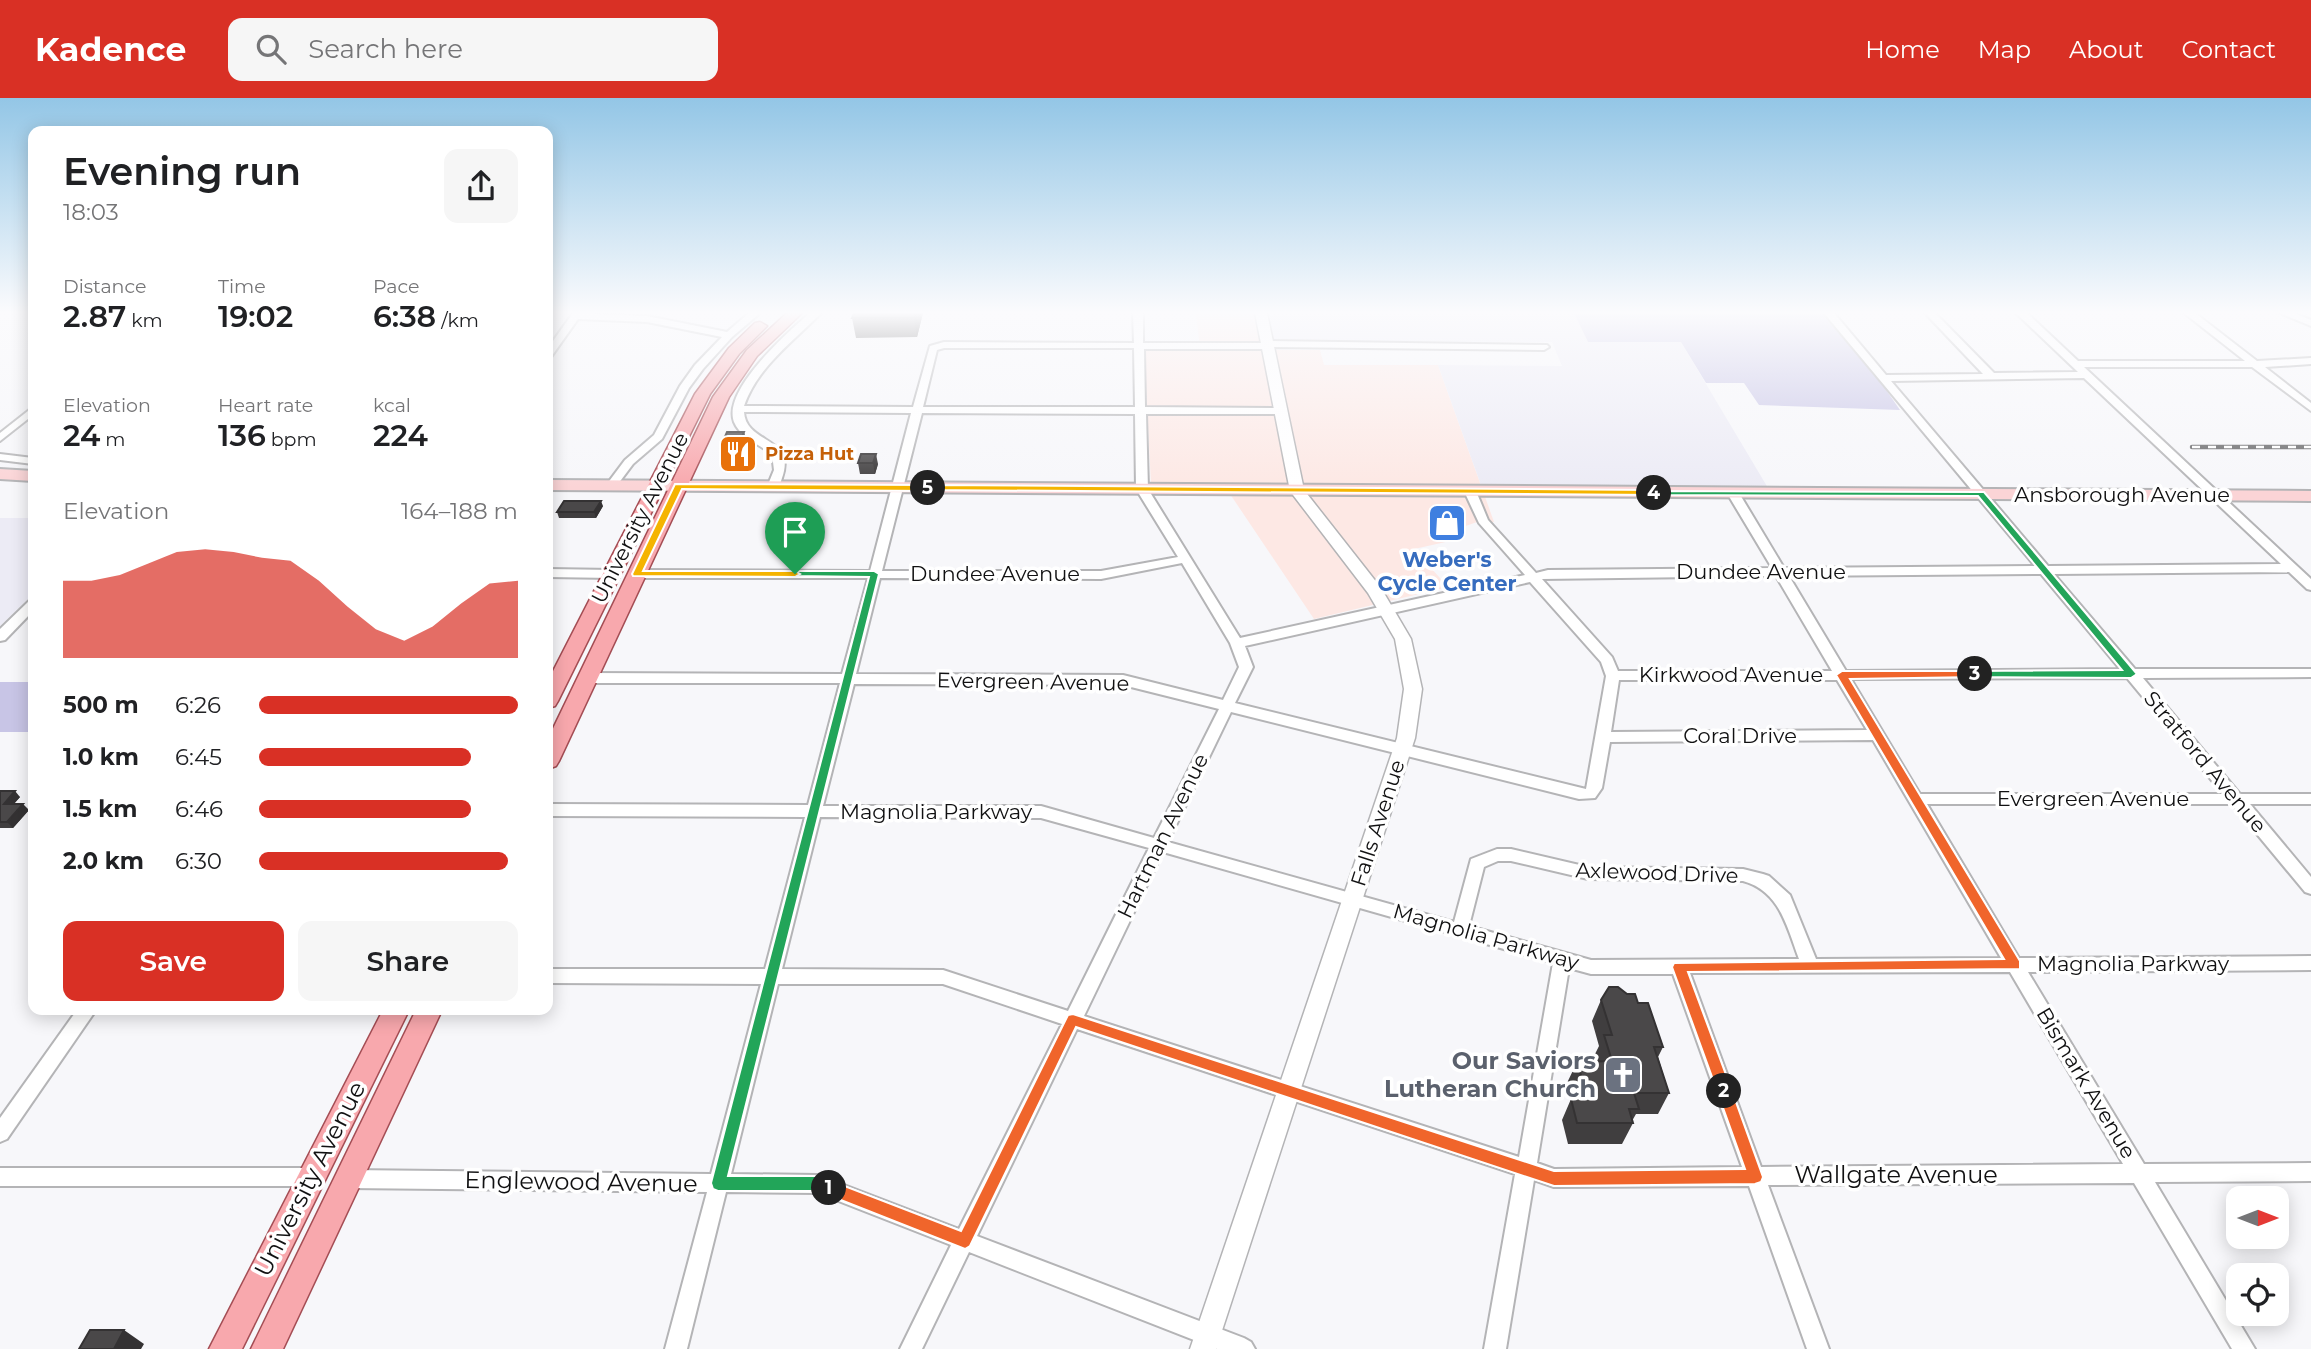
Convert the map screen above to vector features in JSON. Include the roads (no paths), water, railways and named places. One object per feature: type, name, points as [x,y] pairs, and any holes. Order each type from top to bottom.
[{"type":"main road","name":"University Avenue","points":[[553,678],[613,573],[710,382],[718,371]]},
{"type":"main road","name":"University Avenue","points":[[553,750],[679,486],[739,371]]},
{"type":"main road","points":[[0,474],[28,476]]},
{"type":"main road","points":[[0,485],[28,486]]},
{"type":"main road","name":"Ansborough Avenue","points":[[553,485],[2311,496]]},
{"type":"main road","name":"University Avenue","points":[[225,1349],[393,1015]]},
{"type":"main road","name":"University Avenue","points":[[267,1349],[427,1015]]},
{"type":"street","points":[[611,486],[629,462],[658,437],[684,388],[698,371]]},
{"type":"street","points":[[760,371],[738,409],[738,418],[744,428],[780,457],[780,469],[773,487]]},
{"type":"street","points":[[676,1349],[927,371]]},
{"type":"street","name":"Hartman Avenue","points":[[911,1349],[1246,667],[1237,643],[1142,489],[1139,371]]},
{"type":"street","name":"Falls Avenue","points":[[1205,1342],[1410,722],[1412,680],[1403,639],[1387,610],[1297,491],[1272,371]]},
{"type":"street","name":"Stratford Avenue","points":[[1878,371],[2311,888]]},
{"type":"street","points":[[1987,371],[1991,376]]},
{"type":"street","points":[[2082,371],[2311,586]]},
{"type":"street","points":[[2264,371],[2311,408]]},
{"type":"street","points":[[1883,378],[2086,375]]},
{"type":"street","points":[[738,409],[1280,411]]},
{"type":"street","points":[[0,438],[28,414]]},
{"type":"street","points":[[0,457],[28,460]]},
{"type":"street","points":[[1470,491],[1483,521],[1607,660],[1613,676],[1603,737]]},
{"type":"street","name":"Bismark Avenue","points":[[1733,493],[2244,1349]]},
{"type":"street","name":"Dundee Avenue","points":[[637,574],[1101,575],[1184,559]]},
{"type":"street","name":"Dundee Avenue","points":[[1237,643],[1548,574],[2292,568]]},
{"type":"street","points":[[553,573],[613,573]]},
{"type":"street","points":[[0,637],[28,609]]},
{"type":"street","name":"Kirkwood Avenue","points":[[1613,676],[2311,673]]},
{"type":"street","name":"Evergreen Avenue","points":[[587,678],[1123,680],[1579,794],[1590,794],[1595,788],[1603,737]]},
{"type":"street","name":"Coral Drive","points":[[1603,737],[1878,735]]},
{"type":"street","name":"Evergreen Avenue","points":[[1916,799],[2311,799]]},
{"type":"street","name":"Magnolia Parkway","points":[[553,810],[1041,812],[1591,967],[2311,963]]},
{"type":"street","name":"Axlewood Drive","points":[[1460,929],[1477,863],[1497,855],[1511,855],[1588,873],[1743,875],[1763,880],[1784,900],[1811,967]]},
{"type":"street","points":[[1495,1349],[1562,960]]},
{"type":"street","points":[[1679,967],[1818,1349]]},
{"type":"street","name":"Wallgate Avenue","points":[[553,976],[943,977],[1554,1178],[2311,1172]]},
{"type":"street","points":[[0,1133],[83,1015]]},
{"type":"street","points":[[0,1177],[310,1177]]},
{"type":"street","name":"Englewood Avenue","points":[[348,1179],[818,1184],[965,1241],[1205,1342],[1244,1349]]},
{"type":"railway","points":[[2192,447],[2311,447]]},
{"type":"place","name":"Pizza Hut","points":[[738,454]]},
{"type":"place","name":"Weber's Cycle Center","points":[[1447,523]]},
{"type":"place","name":"Our Saviors Lutheran Church","points":[[1623,1075]]}]
